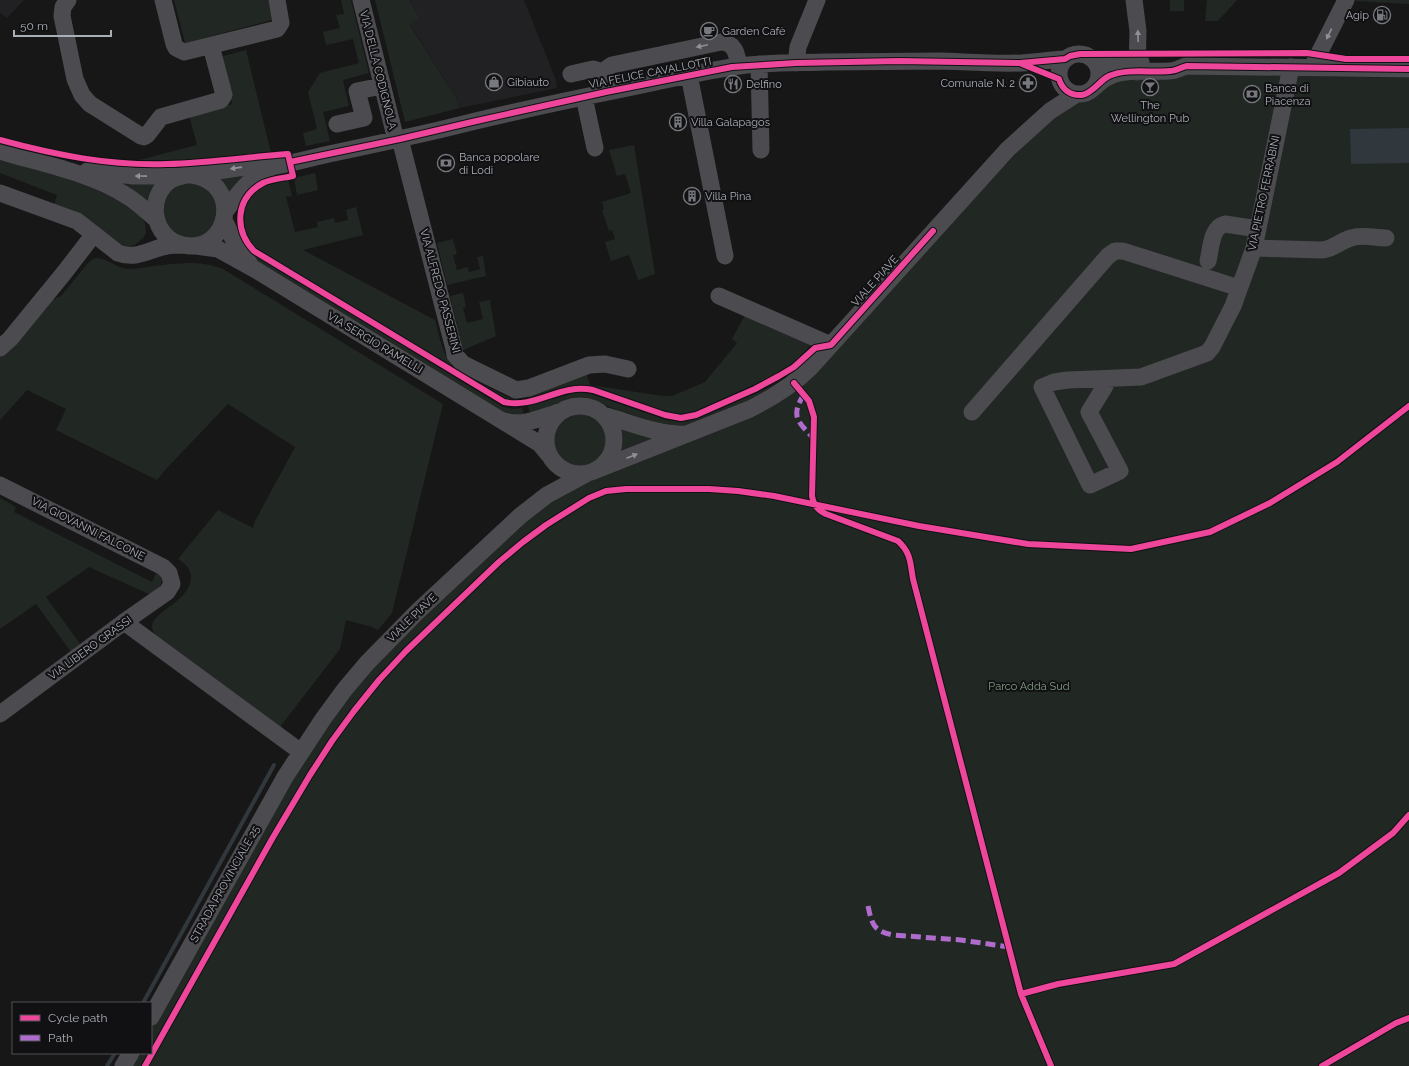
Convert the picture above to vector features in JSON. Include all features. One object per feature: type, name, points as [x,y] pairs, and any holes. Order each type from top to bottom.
[{"type":"street","points":[[68,0],[63,7],[62,16],[75,79],[82,95],[90,104],[144,137],[161,117],[219,102],[223,98],[224,95],[211,46]]},
{"type":"street","points":[[163,0],[176,48],[184,52],[277,29],[281,25],[282,19],[277,0]]},
{"type":"street","name":"VIA DELLA CODIGNOLA","points":[[361,0],[382,86],[398,140]]},
{"type":"street","points":[[796,63],[798,47],[817,0]]},
{"type":"street","points":[[1134,0],[1138,31],[1138,67]]},
{"type":"street","points":[[1312,67],[1346,0]]},
{"type":"street","points":[[606,92],[603,80],[604,72],[612,65],[721,42],[728,43],[735,49],[739,66]]},
{"type":"street","points":[[1138,67],[1110,76],[1100,81],[1086,94],[1066,87],[1059,68],[1065,59],[1070,56],[1080,54],[1093,60],[1173,71],[1187,66],[1409,69]]},
{"type":"street","name":"VIA FELICE CAVALLOTTI","points":[[187,245],[169,239],[163,233],[157,222],[154,211],[158,194],[166,184],[172,179],[186,176],[243,167],[275,166],[398,140],[606,92],[739,66],[759,64],[908,61],[1020,63],[1065,59]]},
{"type":"street","points":[[1093,60],[1099,71],[1099,79],[1096,86]]},
{"type":"street","name":"VIA FELICE CAVALLOTTI","points":[[1020,63],[1066,87]]},
{"type":"street","points":[[759,64],[761,150]]},
{"type":"street","name":"VIA PIETRO FERRABINI","points":[[1106,379],[1105,386],[1089,412],[1120,471],[1090,485],[1042,387],[1054,382],[1106,379],[1141,377],[1207,353],[1212,347],[1233,306],[1254,248],[1291,67]]},
{"type":"street","points":[[572,74],[593,69],[604,72]]},
{"type":"street","points":[[689,75],[725,256]]},
{"type":"street","points":[[336,124],[364,118],[357,91],[382,86]]},
{"type":"street","name":"VIALE PIAVE","points":[[301,752],[345,689],[367,663],[424,606],[500,534],[540,500],[566,484],[591,472],[750,409],[780,393],[801,377],[991,168],[1025,133],[1050,111],[1066,87]]},
{"type":"street","points":[[584,97],[595,148]]},
{"type":"street","points":[[363,113],[388,108]]},
{"type":"street","name":"VIA ALFREDO PASSERINI","points":[[398,140],[454,349],[459,360],[463,364],[516,390],[529,388],[589,365],[605,364],[628,369]]},
{"type":"street","name":"VIA FELICE CAVALLOTTI","points":[[0,152],[55,166],[115,189],[128,197],[157,222]]},
{"type":"street","name":"VIA FELICE CAVALLOTTI","points":[[55,166],[134,176],[186,176],[205,178],[219,189],[225,202],[225,216]]},
{"type":"street","points":[[0,193],[77,221],[118,253],[125,256],[136,256],[166,246],[200,244],[208,241],[220,230],[225,216],[245,185],[258,174],[275,166]]},
{"type":"street","name":"VIA SERGIO RAMELLI","points":[[225,216],[241,253],[256,270]]},
{"type":"street","points":[[136,256],[153,239],[157,222]]},
{"type":"street","points":[[1208,261],[1214,233],[1221,225],[1225,224],[1258,229]]},
{"type":"street","points":[[0,348],[10,339],[94,234]]},
{"type":"street","points":[[1254,248],[1322,250],[1332,249],[1344,241],[1354,237],[1386,238]]},
{"type":"street","name":"VIA SERGIO RAMELLI","points":[[187,245],[218,249],[256,270],[540,444],[550,458]]},
{"type":"street","points":[[972,412],[1108,256],[1115,251],[1123,251],[1239,288]]},
{"type":"street","points":[[719,296],[831,345]]},
{"type":"street","name":"VIALE PIAVE","points":[[540,500],[549,488],[553,467],[550,458],[546,444],[546,432],[551,421],[559,412],[570,407],[582,406],[593,408],[603,415],[610,423],[614,434],[614,444],[611,455],[604,464],[591,472],[576,474],[567,472],[559,467],[550,458]]},
{"type":"street","name":"VIA SERGIO RAMELLI","points":[[494,415],[507,422],[518,423],[559,412]]},
{"type":"street","name":"VIALE PIAVE","points":[[603,415],[668,433],[685,434],[696,431]]},
{"type":"street","name":"VIA GIOVANNI FALCONE","points":[[0,485],[163,567],[172,578]]},
{"type":"street","name":"VIA LIBERO GRASSI","points":[[0,714],[167,592],[172,584],[172,578]]},
{"type":"street","points":[[124,622],[301,752]]},
{"type":"street","name":"STRADA PROVINCIALE 25","points":[[152,1015],[281,784],[301,752]]},
{"type":"street","points":[[124,1066],[130,1054]]},
{"type":"shaded area","points":[[0,0],[24,0],[7,18],[0,13]]},
{"type":"shaded area","points":[[409,0],[524,0],[556,80],[557,88],[460,108],[456,98],[410,24],[420,18]]},
{"type":"shaded area","points":[[1409,128],[1409,163],[1351,164],[1350,129]]},
{"type":"green space","points":[[174,0],[268,0],[272,20],[185,43]]},
{"type":"green space","points":[[341,0],[351,0],[369,73],[343,80],[349,106],[323,112],[330,141],[306,146],[303,133],[317,129],[308,92],[320,73],[359,63],[353,39],[326,45],[323,32],[340,28],[336,15],[344,14]]},
{"type":"green space","points":[[375,0],[409,0],[420,18],[410,25],[456,98],[460,108],[405,122]]},
{"type":"green space","points":[[1170,0],[1184,0],[1184,11],[1170,11]]},
{"type":"green space","points":[[1207,0],[1237,0],[1218,21],[1205,21]]},
{"type":"green space","points":[[1409,0],[1409,4],[1355,1]]},
{"type":"green space","points":[[246,50],[271,153],[194,160],[139,160],[197,145],[189,115],[232,104],[220,57]]},
{"type":"green space","name":"Parco Adda Sud","points":[[1130,72],[1409,78],[1409,1066],[130,1066],[136,1054],[152,1054],[152,1027],[303,757],[348,691],[520,522],[585,480],[755,411],[939,236],[1052,115],[1077,102],[1087,99],[1094,94],[1103,83]]},
{"type":"green space","points":[[634,145],[655,274],[638,280],[629,255],[611,261],[605,242],[615,239],[612,230],[609,231],[602,210],[604,209],[602,202],[631,193],[625,174],[617,176],[609,150]]},
{"type":"green space","points":[[0,160],[75,180],[123,202],[141,217],[145,223],[146,233],[135,245],[125,246],[120,244],[85,218],[54,205],[57,195],[0,173]]},
{"type":"green space","points":[[315,173],[318,190],[297,195],[294,178]]},
{"type":"green space","points":[[244,176],[228,198],[213,178]]},
{"type":"green space","points":[[96,177],[160,180],[148,207]]},
{"type":"green space","points":[[288,179],[292,196],[286,197],[295,232],[318,227],[317,222],[334,218],[335,223],[348,220],[346,210],[356,207],[363,235],[303,250],[435,320],[440,341],[452,366],[457,371],[507,397],[519,400],[525,399],[587,375],[590,385],[672,396],[705,382],[737,343],[732,339],[745,315],[813,342],[786,370],[694,412],[680,415],[663,413],[594,388],[581,386],[570,387],[525,402],[514,402],[502,399],[272,260],[251,245],[246,238],[241,223],[243,208],[251,195],[257,189],[273,182]]},
{"type":"green space","points":[[188,180],[207,186],[219,202],[217,223],[203,237],[183,239],[167,229],[161,203],[171,187]]},
{"type":"green space","points":[[453,239],[457,254],[453,255],[457,270],[468,267],[469,272],[480,269],[477,257],[483,256],[486,276],[447,285],[437,243]]},
{"type":"green space","points":[[250,251],[503,407],[514,409],[522,408],[524,414],[499,411],[253,260]]},
{"type":"green space","points":[[97,258],[128,269],[195,263],[223,269],[443,404],[392,613],[378,630],[346,620],[340,649],[280,727],[157,637],[152,626],[158,616],[178,600],[189,587],[191,578],[189,569],[178,559],[218,510],[253,528],[255,521],[295,447],[228,404],[157,480],[56,430],[66,409],[27,390],[0,420],[0,355],[54,299],[61,296],[88,263]]},
{"type":"green space","points":[[463,293],[466,307],[463,308],[467,323],[483,319],[479,302],[490,300],[496,336],[463,350],[450,296]]},
{"type":"green space","points":[[787,378],[765,395],[693,425],[659,424],[592,400],[581,398],[573,398],[543,410],[530,413],[528,406],[580,392],[591,394],[666,420],[682,422],[699,418],[757,393]]},
{"type":"green space","points":[[580,412],[591,414],[600,420],[606,429],[608,440],[606,451],[600,460],[591,466],[580,468],[569,466],[560,460],[554,451],[552,440],[554,429],[560,420],[569,414]]},
{"type":"green space","points":[[612,421],[669,435],[613,459],[617,440],[616,430]]},
{"type":"green space","points":[[0,498],[16,507],[14,512],[152,582],[156,573],[158,574],[161,578],[161,585],[151,595],[89,567],[46,597],[81,645],[71,652],[36,604],[0,629]]},
{"type":"waterway","points":[[144,1002],[274,765]]},
{"type":"waterway","points":[[107,1066],[114,1054]]},
{"type":"marked path","points":[[804,394],[797,408],[797,414],[800,423],[813,438]]},
{"type":"marked path","points":[[868,906],[874,926],[886,933],[893,935],[961,940],[1009,947]]},
{"type":"cycle path","points":[[290,162],[400,139],[606,92],[732,67],[796,63],[899,61],[1020,63],[1065,59],[1070,56],[1080,54],[1307,53],[1346,59],[1409,59]]},
{"type":"cycle path","points":[[1022,64],[1059,79],[1064,89],[1070,93],[1078,95],[1086,94],[1105,78],[1116,74],[1131,71],[1172,71],[1187,66],[1409,69]]},
{"type":"cycle path","points":[[0,140],[62,155],[125,163],[182,163],[288,154],[293,176],[263,183],[254,189],[247,197],[240,215],[243,234],[247,243],[254,251],[504,402],[527,402],[569,390],[581,389],[593,390],[665,415],[681,418],[696,415],[755,389],[779,376],[794,367],[815,348],[831,345],[933,231]]},
{"type":"cycle path","points":[[794,383],[809,401],[814,417],[812,496],[815,505],[826,514],[898,541],[908,554],[913,579],[1021,994],[1051,1066]]},
{"type":"cycle path","points":[[152,1053],[272,839],[310,775],[354,711],[379,680],[406,651],[499,562],[546,525],[589,498],[606,491],[626,489],[709,489],[738,491],[774,496],[919,526],[1028,544],[1131,549],[1210,532],[1270,503],[1337,462],[1409,406]]},
{"type":"cycle path","points":[[1021,994],[1058,984],[1174,964],[1339,873],[1393,833],[1409,815]]},
{"type":"cycle path","points":[[1322,1066],[1396,1023],[1409,1018]]},
{"type":"cycle path","points":[[145,1066],[152,1054]]},
{"type":"place","name":"Agip","points":[[1382,15]]},
{"type":"place","name":"Garden Cafè","points":[[709,31]]},
{"type":"place","name":"Gibiauto","points":[[494,82]]},
{"type":"place","name":"Comunale N. 2","points":[[1028,83]]},
{"type":"place","name":"Delfino","points":[[733,84]]},
{"type":"place","name":"The Wellington Pub","points":[[1150,87]]},
{"type":"place","name":"Banca di Piacenza","points":[[1252,94]]},
{"type":"place","name":"Villa Galapagos","points":[[678,122]]},
{"type":"place","name":"Banca popolare di Lodi","points":[[446,163]]},
{"type":"place","name":"Villa Pina","points":[[692,196]]}]
